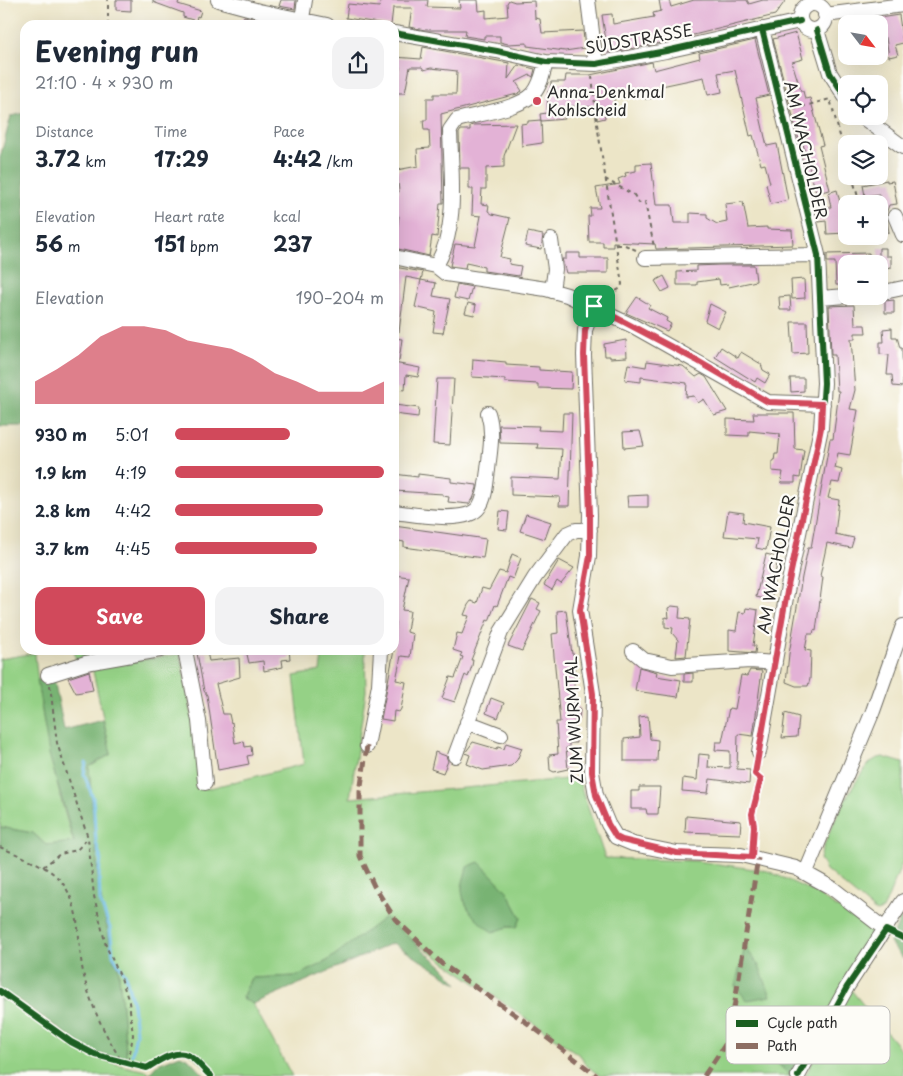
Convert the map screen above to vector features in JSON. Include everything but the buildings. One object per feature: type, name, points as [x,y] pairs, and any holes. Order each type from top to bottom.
[{"type":"street","points":[[218,0],[293,20]]},
{"type":"street","points":[[301,20],[305,0]]},
{"type":"street","points":[[588,0],[596,64]]},
{"type":"street","points":[[807,3],[819,6],[826,15],[823,26],[817,30],[807,29],[800,21],[801,12],[807,3]]},
{"type":"street","points":[[826,15],[903,5]]},
{"type":"street","name":"SÜDSTRASSE","points":[[399,34],[497,51],[546,62],[596,64],[666,51],[800,21]]},
{"type":"street","name":"AM WACHOLDER","points":[[759,752],[788,586],[821,428],[824,383],[818,255],[784,111],[762,29]]},
{"type":"street","points":[[817,30],[830,73],[838,86]]},
{"type":"street","points":[[436,266],[442,256],[451,217],[450,130],[457,120],[521,102],[533,94],[541,81],[546,62]]},
{"type":"street","points":[[873,125],[903,147]]},
{"type":"street","points":[[895,216],[903,235]]},
{"type":"street","points":[[551,240],[555,269],[552,291]]},
{"type":"street","points":[[652,258],[818,255]]},
{"type":"street","points":[[399,258],[436,266],[446,274],[463,278],[552,291],[594,306],[696,360],[768,402],[822,404]]},
{"type":"street","points":[[888,291],[903,288]]},
{"type":"street","points":[[821,298],[838,297]]},
{"type":"street","name":"ZUM WURMTAL","points":[[594,306],[585,330],[584,355],[590,556],[580,610],[593,694],[592,772],[596,795],[608,824],[616,837],[633,844],[677,853],[752,857],[806,872],[886,930]]},
{"type":"street","points":[[399,512],[455,517],[473,514],[479,507],[484,495],[487,476],[492,428],[488,413]]},
{"type":"street","points":[[455,756],[490,656],[514,608],[567,534],[576,530],[590,530]]},
{"type":"street","points":[[806,872],[865,729],[903,626]]},
{"type":"street","points":[[633,651],[644,660],[672,666],[750,661],[775,663]]},
{"type":"street","points":[[48,676],[86,663],[132,655]]},
{"type":"street","points":[[186,655],[198,712],[205,783]]},
{"type":"street","points":[[367,746],[379,685],[381,655]]},
{"type":"street","points":[[467,722],[501,735]]},
{"type":"street","points":[[837,1006],[903,901]]},
{"type":"street","points":[[798,1076],[805,1064]]},
{"type":"path","points":[[108,0],[108,20]]},
{"type":"path","points":[[594,306],[608,294],[621,288],[617,245],[605,179],[592,73],[596,64]]},
{"type":"path","points":[[784,111],[830,99],[840,135]]},
{"type":"path","points":[[605,179],[634,195],[639,203],[645,202],[655,252],[652,258],[632,247],[617,245]]},
{"type":"path","points":[[48,676],[57,743],[88,838],[94,896],[106,946],[121,978],[129,1002],[133,1035],[128,1064]]},
{"type":"path","points":[[752,857],[754,826],[752,814],[761,779],[755,774],[759,752]]},
{"type":"path","points":[[43,868],[60,854],[77,850],[88,838]]},
{"type":"path","points":[[0,847],[43,868],[60,881],[71,900],[78,924],[85,979],[103,1031],[123,1063]]},
{"type":"green space","points":[[20,114],[20,426],[0,426],[0,158],[11,116]]},
{"type":"green space","points":[[35,655],[49,749],[74,843],[46,845],[33,833],[0,827],[0,659]]},
{"type":"green space","points":[[75,655],[106,655],[108,665],[180,655],[206,789],[304,764],[294,676],[320,671],[322,656],[365,655],[366,691],[350,798],[578,778],[605,858],[697,861],[768,871],[814,892],[872,931],[874,935],[833,1006],[726,1006],[726,1064],[779,1064],[789,1075],[783,1064],[800,1064],[793,1076],[600,1076],[586,1065],[581,1056],[401,932],[385,918],[327,961],[297,976],[251,978],[242,998],[253,1004],[292,1076],[216,1076],[190,1053],[174,1050],[143,1064],[127,1061],[118,965],[114,962],[99,889],[89,767],[111,754],[92,667],[76,662]],"holes":[[[463,899],[515,907],[521,918],[517,927],[508,927],[472,912]]]},
{"type":"green space","points":[[54,679],[64,730],[103,720],[111,754],[89,767],[99,889],[114,961],[118,965],[127,1061],[99,1054],[86,1048],[14,997],[0,1001],[0,827],[33,833],[46,845],[74,842],[49,754],[37,680]]},
{"type":"green space","points":[[883,757],[903,763],[903,861],[883,910],[876,912],[826,870],[820,859],[834,823],[856,782],[871,762]]},
{"type":"green space","points":[[479,862],[507,891],[521,918],[517,927],[508,927],[493,932],[476,919],[467,907],[462,894],[462,887],[467,867]]},
{"type":"green space","points":[[903,912],[903,959],[890,943]]},
{"type":"green space","points":[[385,917],[443,967],[458,984],[393,943],[253,1004],[242,998],[251,978],[297,976],[327,961]]},
{"type":"green space","points":[[745,947],[758,964],[771,996],[747,1000],[735,986]]},
{"type":"green space","points":[[851,990],[864,1006],[842,1006]]},
{"type":"green space","points":[[9,999],[73,1045],[105,1060],[148,1071],[147,1076],[0,1076],[0,1001]]},
{"type":"green space","points":[[890,1036],[903,1052],[903,1076],[805,1076],[811,1064],[890,1064]]},
{"type":"green space","points":[[180,1055],[189,1059],[205,1076],[147,1076],[158,1064]]},
{"type":"green space","points":[[779,1064],[795,1064],[789,1075]]},
{"type":"waterway","points":[[86,763],[84,774],[93,798],[96,842],[101,860],[99,872],[100,901],[110,928],[113,955],[125,974],[133,1004],[136,1033],[132,1055]]},
{"type":"marked path","points":[[367,746],[360,792],[360,856],[374,886],[395,919],[442,964],[533,1027],[597,1076]]},
{"type":"marked path","points":[[734,1006],[758,858]]},
{"type":"marked path","points":[[704,1076],[726,1043]]},
{"type":"cycle path","points":[[399,34],[497,51],[546,62],[596,64],[666,51],[800,21]]},
{"type":"cycle path","points":[[759,752],[788,586],[821,428],[824,383],[818,255],[762,29]]},
{"type":"cycle path","points":[[817,30],[830,73],[838,86]]},
{"type":"cycle path","points":[[837,1006],[847,987],[886,930],[903,938]]},
{"type":"cycle path","points":[[0,991],[71,1042],[96,1055],[147,1068],[166,1057],[182,1054],[193,1059],[211,1076]]},
{"type":"cycle path","points":[[798,1076],[805,1064]]},
{"type":"place","name":"Anna-Denkmal Kohlscheid","points":[[537,101]]},
{"type":"route","points":[[594,306],[720,373],[768,402],[776,404],[822,404],[821,428],[788,586],[767,716],[755,774],[761,779],[752,814],[754,843],[752,857],[677,853],[622,840],[616,837],[608,824],[596,795],[592,772],[593,694],[580,610],[590,556],[584,355],[585,330],[594,306]]}]
